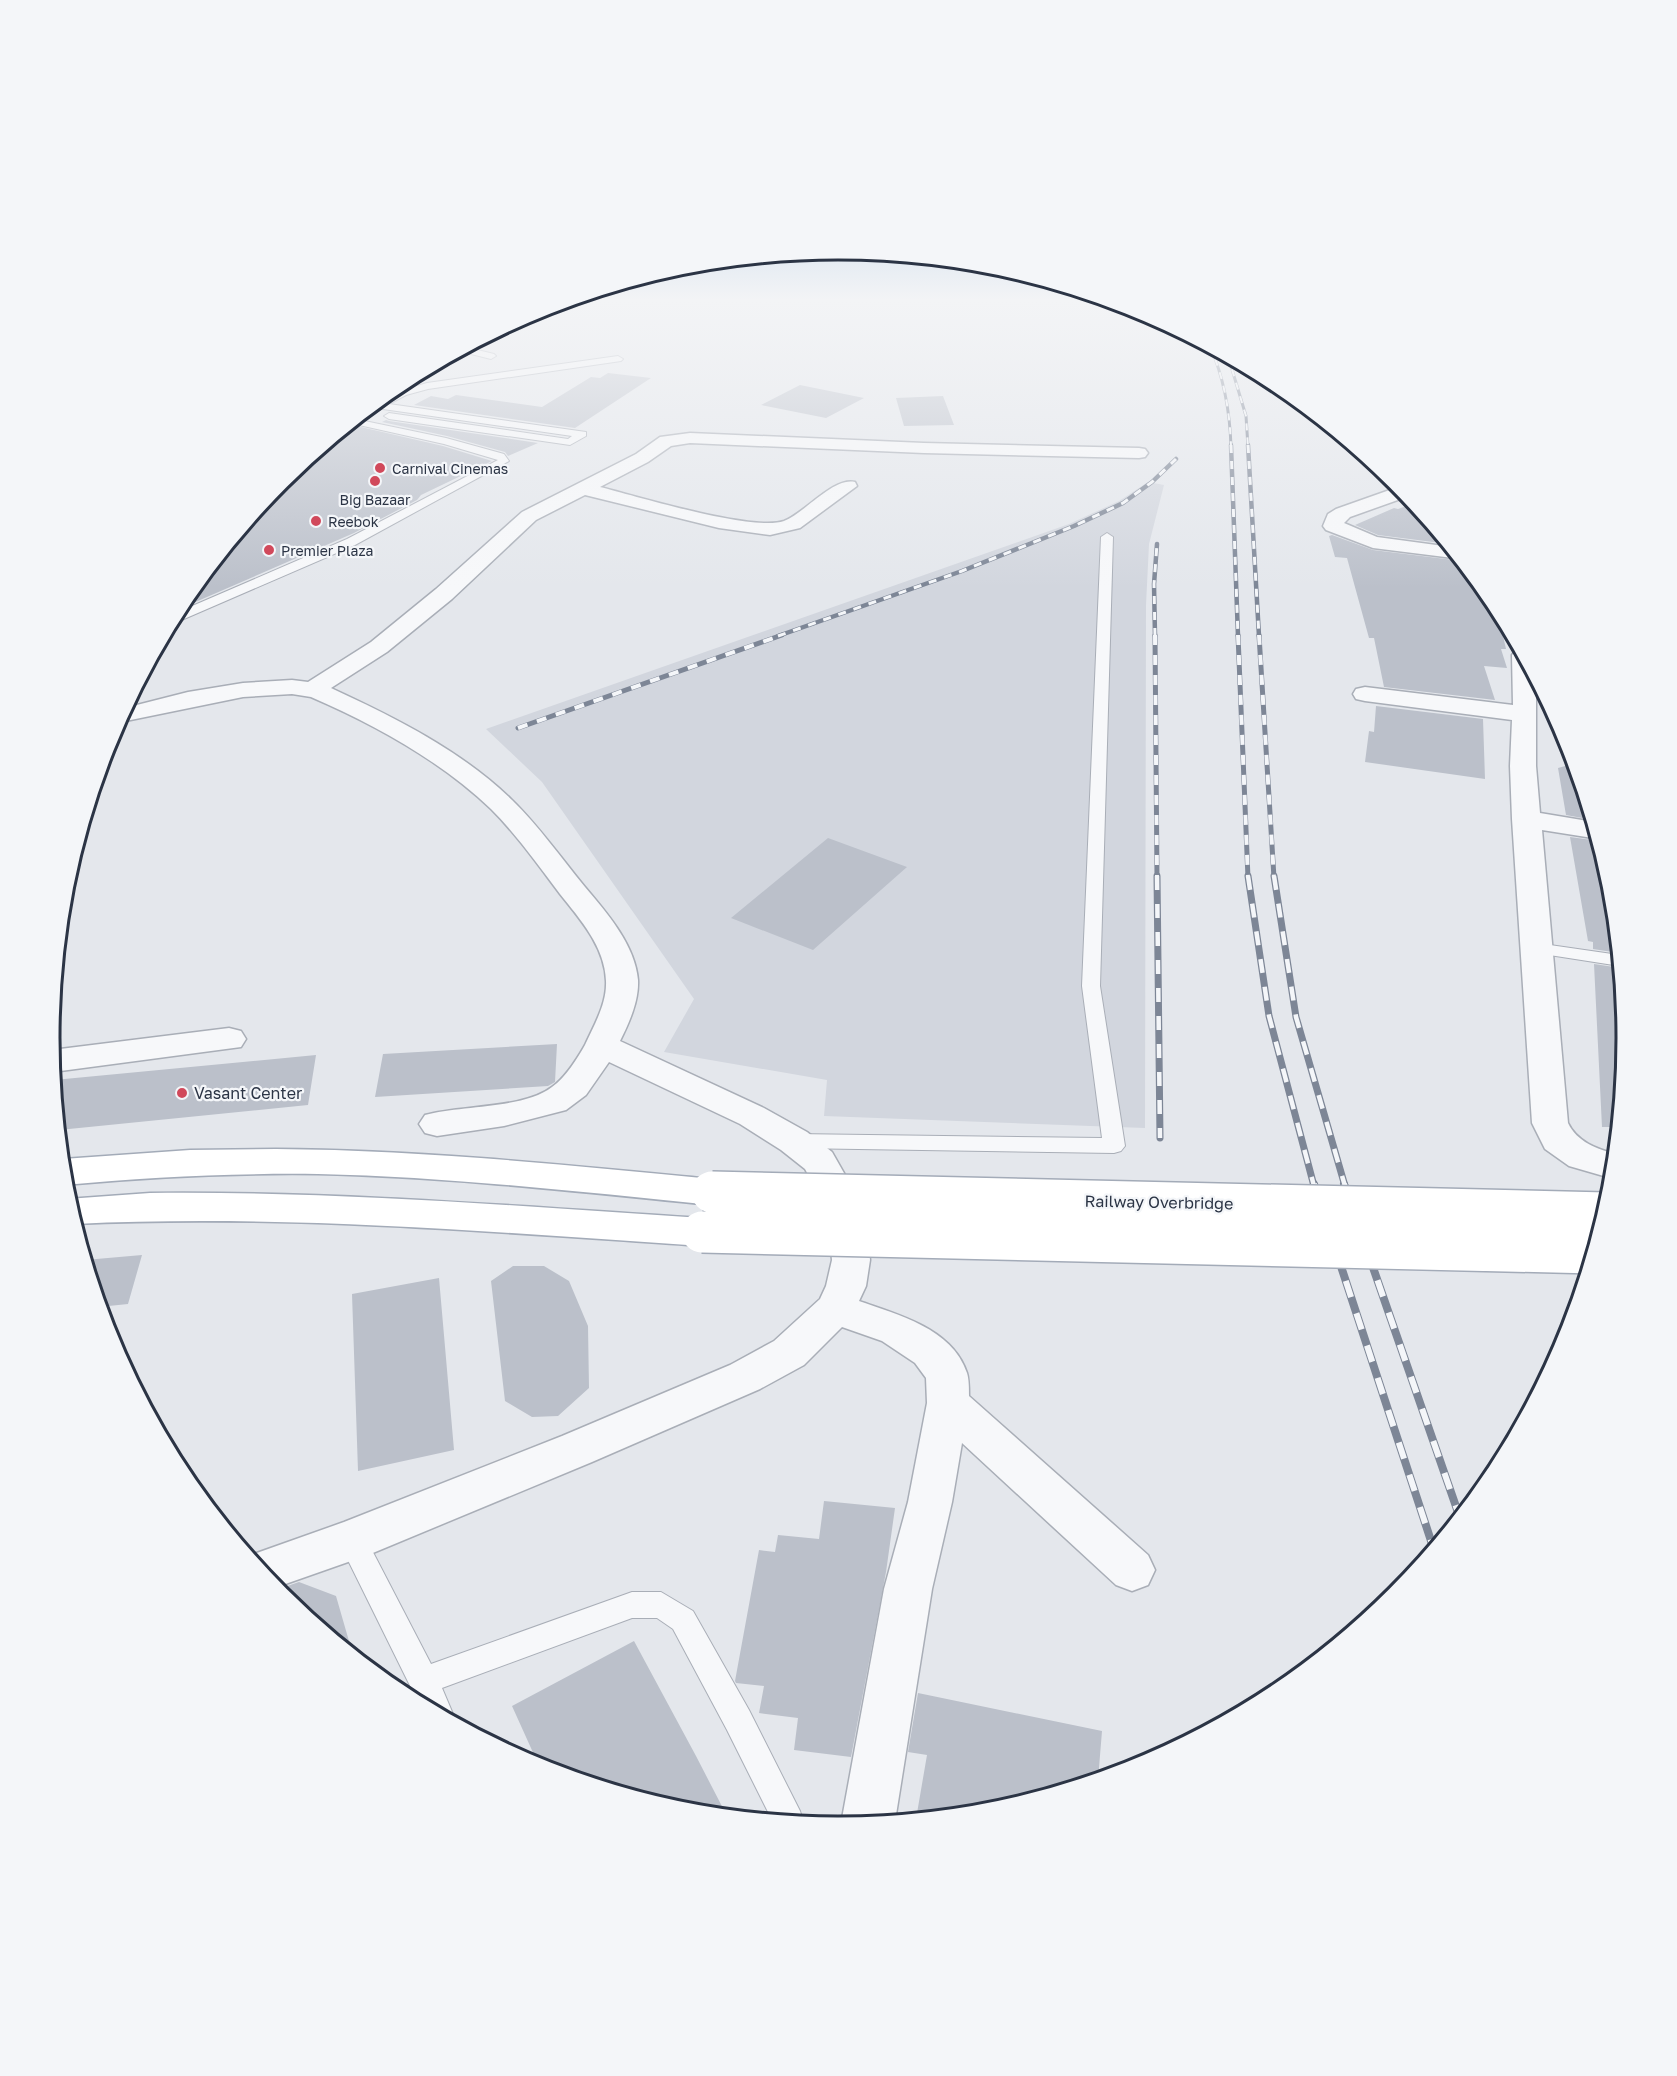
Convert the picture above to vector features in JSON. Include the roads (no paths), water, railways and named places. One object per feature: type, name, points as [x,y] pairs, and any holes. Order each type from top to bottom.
[{"type":"main road","name":"Railway Overbridge","points":[[72,1171],[111,1167],[252,1162],[401,1164],[712,1192],[1596,1213]]},
{"type":"main road","points":[[80,1212],[235,1207],[346,1209],[702,1232],[1586,1253]]},
{"type":"street","points":[[682,438],[692,428],[688,427],[696,421]]},
{"type":"street","points":[[313,689],[379,646],[444,594],[529,516],[642,458],[666,441],[682,438],[924,448],[1139,453]]},
{"type":"street","points":[[584,489],[736,525],[771,530],[788,526],[848,486]]},
{"type":"street","points":[[1395,494],[1343,513],[1335,518],[1333,526],[1373,542],[1447,553]]},
{"type":"street","points":[[1527,674],[1523,766],[1550,1123],[1558,1140],[1582,1157],[1606,1164]]},
{"type":"street","points":[[131,714],[160,706],[238,692],[292,687],[313,689],[385,723],[491,795],[540,849],[602,929],[616,959],[623,984],[618,1011],[601,1046],[582,1077],[563,1097],[536,1108],[437,1124]]},
{"type":"street","points":[[1365,694],[1525,714]]},
{"type":"street","points":[[1526,819],[1588,830]]},
{"type":"street","points":[[61,1060],[229,1039]]},
{"type":"street","points":[[270,1569],[352,1540],[577,1449],[745,1377],[789,1353],[835,1309],[846,1286],[851,1260],[846,1210],[819,1161],[794,1141],[752,1116],[601,1046]]},
{"type":"street","points":[[835,1309],[896,1330],[930,1351],[947,1374],[948,1404],[930,1502],[908,1589],[869,1815]]},
{"type":"street","points":[[948,1404],[1132,1570]]},
{"type":"lane","points":[[379,410],[570,442],[582,434],[379,410]]},
{"type":"lane","points":[[186,613],[351,542],[504,461],[500,456],[446,441],[361,423]]},
{"type":"lane","points":[[794,1141],[1114,1146],[1091,986],[1107,537]]},
{"type":"lane","points":[[192,604],[204,605]]},
{"type":"lane","points":[[1536,948],[1612,960]]},
{"type":"lane","points":[[352,1540],[433,1702]]},
{"type":"lane","points":[[424,1681],[632,1605],[661,1605],[683,1620],[738,1720],[785,1815]]},
{"type":"railway","points":[[1225,394],[1231,447]]},
{"type":"railway","points":[[1239,394],[1246,416],[1248,447]]},
{"type":"railway","points":[[1231,445],[1238,636]]},
{"type":"railway","points":[[1248,445],[1259,636]]},
{"type":"railway","points":[[778,636],[962,571],[1074,526],[1123,503],[1152,482],[1176,459]]},
{"type":"railway","points":[[1155,636],[1154,584],[1157,544]]},
{"type":"railway","points":[[518,728],[782,635]]},
{"type":"railway","points":[[1155,635],[1157,878]]},
{"type":"railway","points":[[1238,635],[1248,878]]},
{"type":"railway","points":[[1259,635],[1274,878]]},
{"type":"railway","points":[[1157,876],[1160,1138]]},
{"type":"railway","points":[[1248,876],[1269,1016],[1314,1186]]},
{"type":"railway","points":[[1274,876],[1296,1017],[1345,1186]]},
{"type":"railway","points":[[1314,1184],[1431,1542]]},
{"type":"railway","points":[[1344,1184],[1457,1510]]},
{"type":"place","name":"Carnival Cinemas","points":[[380,468]]},
{"type":"place","name":"Big Bazaar","points":[[375,481]]},
{"type":"place","name":"Reebok","points":[[316,521]]},
{"type":"place","name":"Premier Plaza","points":[[269,550]]},
{"type":"place","name":"Vasant Center","points":[[182,1093]]}]
